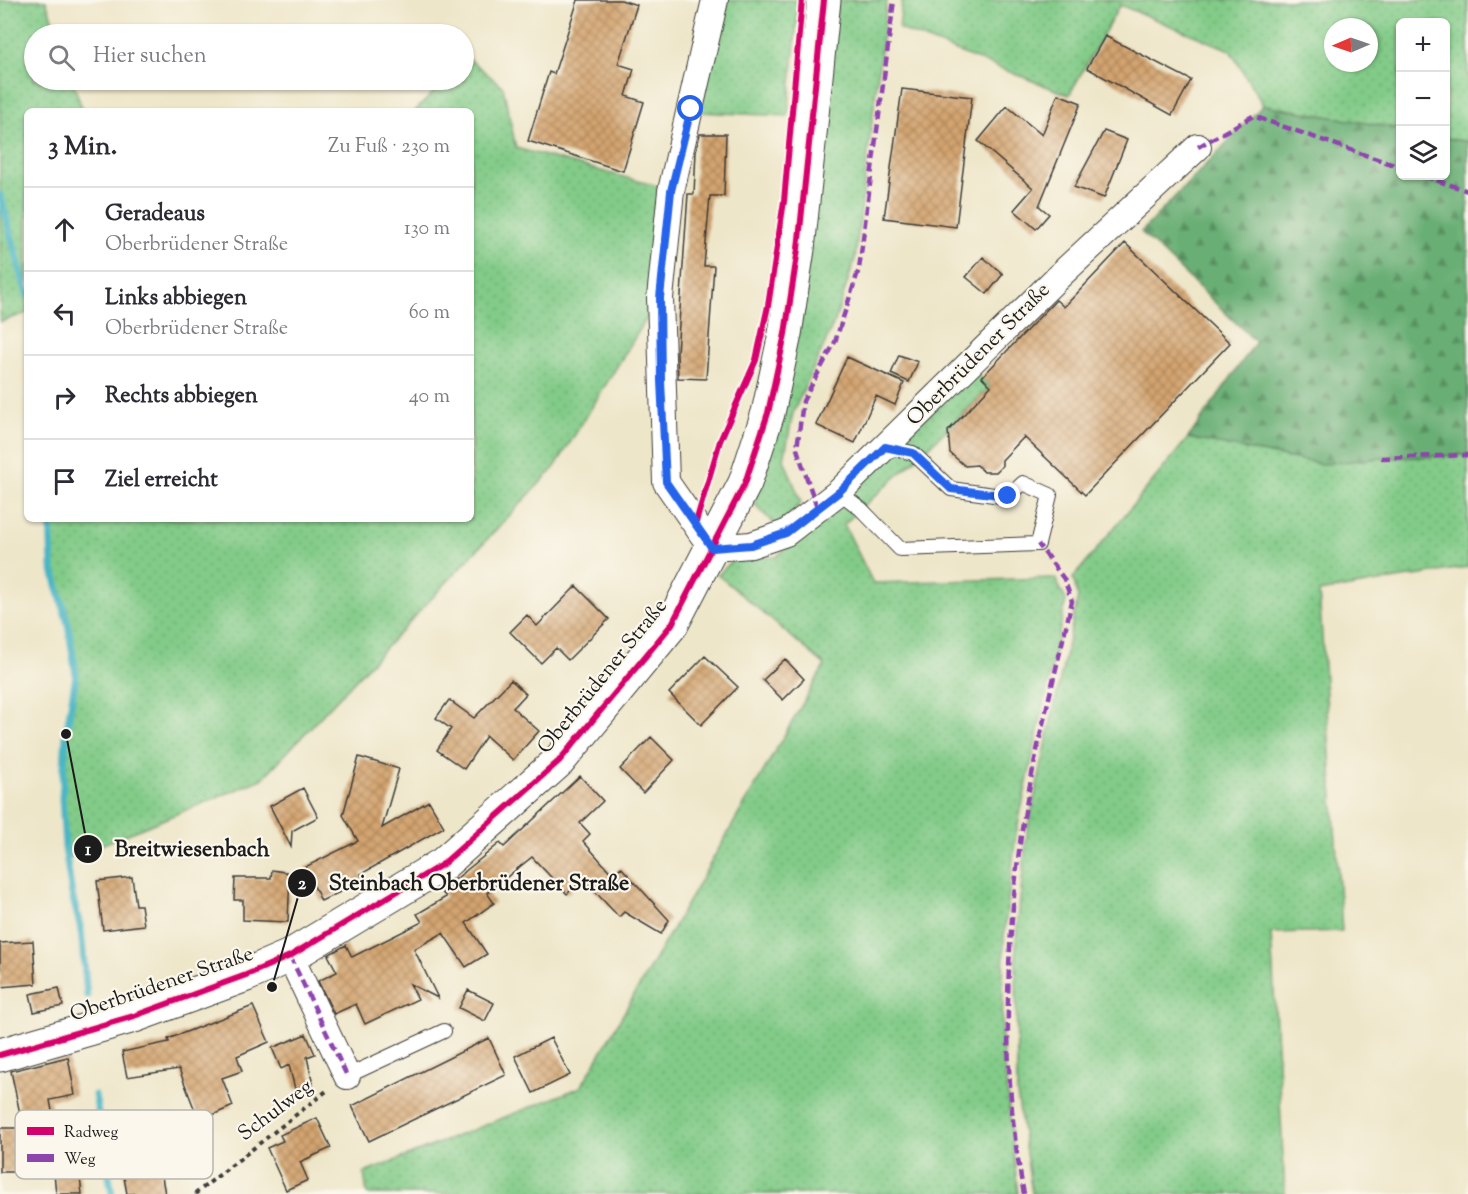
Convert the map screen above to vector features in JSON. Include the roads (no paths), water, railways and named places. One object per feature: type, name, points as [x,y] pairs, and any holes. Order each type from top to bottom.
[{"type":"street","points":[[712,548],[666,482],[660,298],[671,191],[715,0]]},
{"type":"street","name":"Oberbrüdener Straße","points":[[0,1055],[134,1016],[290,957],[443,864],[559,761],[672,624],[712,548],[725,478],[746,415],[783,343],[801,228],[824,0]]},
{"type":"street","name":"Oberbrüdener Straße","points":[[712,548],[751,545],[786,533],[839,492],[1057,278],[1198,147]]},
{"type":"street","points":[[290,957],[347,1076]]},
{"type":"lane","points":[[839,492],[861,508],[900,549],[1038,544],[1050,495],[1023,483],[1008,496],[951,489],[913,453],[885,447]]},
{"type":"lane","points":[[347,1076],[444,1031]]},
{"type":"waterway","points":[[0,195],[24,283]]},
{"type":"waterway","points":[[50,522],[52,567],[68,624],[76,675],[66,734],[62,798],[65,848],[72,895],[81,929],[87,996]]},
{"type":"waterway","points":[[95,1095],[98,1110]]},
{"type":"waterway","points":[[109,1179],[112,1194]]},
{"type":"place","name":"Breitwiesenbach","points":[[66,734]]},
{"type":"place","name":"Steinbach Oberbrüdener Straße","points":[[272,987]]}]
